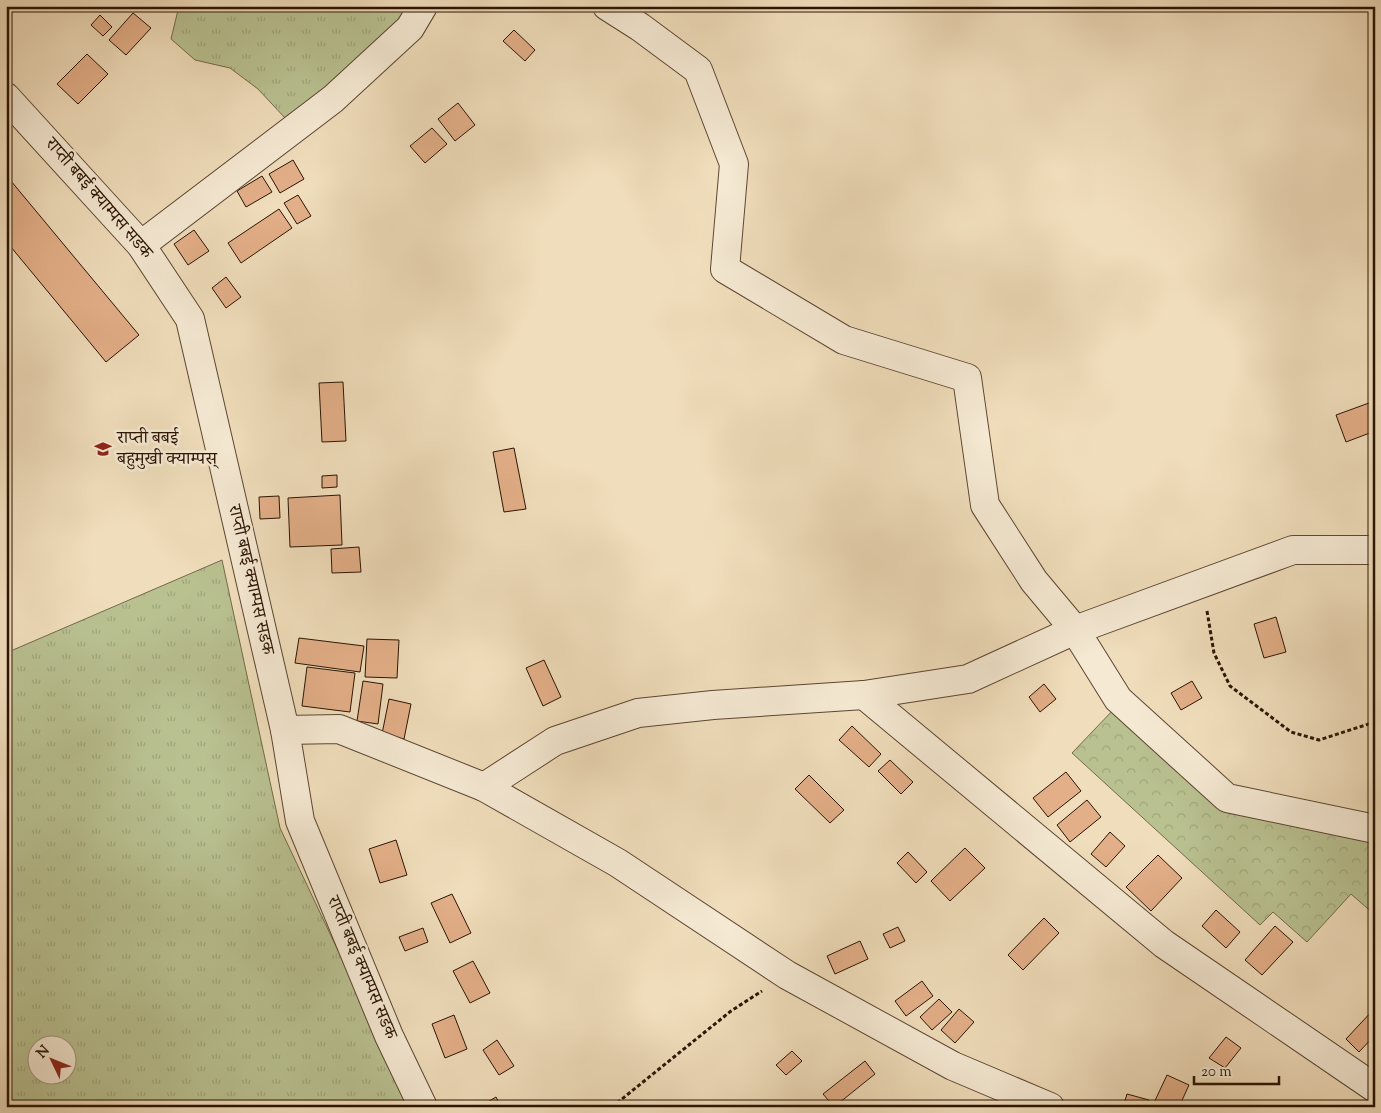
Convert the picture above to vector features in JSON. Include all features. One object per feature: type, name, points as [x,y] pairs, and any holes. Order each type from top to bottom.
[{"type":"street","points":[[140,245],[333,99],[410,28],[423,6]]},
{"type":"street","points":[[607,6],[640,27],[698,70],[734,164],[725,269],[844,340],[967,378],[985,505],[1034,581],[1075,630],[1118,699],[1227,798],[1375,830]]},
{"type":"street","name":"राप्ती बबई क्याम्पस सडक","points":[[6,97],[140,245],[190,319],[285,730],[300,821],[389,1036],[423,1107]]},
{"type":"street","points":[[484,788],[555,741],[638,713],[713,705],[864,695],[968,679],[1075,630],[1293,550],[1375,550]]},
{"type":"street","points":[[864,695],[1164,944],[1375,1088]]},
{"type":"street","points":[[285,730],[339,728],[484,788],[618,863],[787,975],[953,1066],[1050,1107]]},
{"type":"path","points":[[1203,583],[1214,653],[1230,686],[1291,732],[1318,740],[1375,722]]},
{"type":"path","points":[[612,1107],[731,1012],[787,975]]},
{"type":"green space","points":[[179,6],[411,6],[382,42],[286,119],[258,89],[230,68],[195,60],[171,39]]},
{"type":"green space","points":[[222,560],[280,828],[412,1107],[6,1107],[6,653]]},
{"type":"green space","points":[[1116,707],[1224,804],[1375,837],[1375,915],[1351,894],[1307,942],[1273,912],[1260,925],[1072,753]]},
{"type":"building","points":[[133,13],[151,28],[126,55],[109,40]]},
{"type":"building","points":[[100,15],[112,27],[103,36],[91,25]]},
{"type":"building","points":[[514,30],[535,50],[525,61],[503,41]]},
{"type":"building","points":[[87,54],[108,74],[78,104],[57,84]]},
{"type":"building","points":[[458,103],[475,125],[455,141],[438,119]]},
{"type":"building","points":[[432,128],[447,144],[425,163],[410,146]]},
{"type":"building","points":[[293,160],[304,179],[280,193],[269,174]]},
{"type":"building","points":[[6,175],[139,335],[106,362],[6,241]]},
{"type":"building","points":[[262,176],[272,192],[246,207],[237,191]]},
{"type":"building","points":[[298,195],[311,216],[297,224],[284,203]]},
{"type":"building","points":[[279,209],[292,228],[241,263],[228,243]]},
{"type":"building","points":[[194,230],[209,251],[188,265],[174,244]]},
{"type":"building","points":[[226,277],[241,297],[226,308],[212,288]]},
{"type":"building","points":[[343,382],[346,441],[322,442],[319,383]]},
{"type":"building","points":[[1369,403],[1375,418],[1375,431],[1346,442],[1336,415]]},
{"type":"building","points":[[514,448],[526,509],[504,512],[493,452]]},
{"type":"building","points":[[337,475],[337,487],[322,488],[322,476]]},
{"type":"building","points":[[340,495],[342,545],[290,547],[288,498]]},
{"type":"building","points":[[279,496],[280,518],[260,519],[259,497]]},
{"type":"building","points":[[359,547],[361,572],[332,573],[331,549]]},
{"type":"building","points":[[1276,617],[1286,652],[1264,658],[1254,624]]},
{"type":"building","points":[[299,638],[364,646],[360,672],[295,663]]},
{"type":"building","points":[[367,639],[399,640],[397,678],[365,677]]},
{"type":"building","points":[[544,660],[561,697],[543,706],[526,668]]},
{"type":"building","points":[[307,667],[355,673],[350,712],[302,706]]},
{"type":"building","points":[[363,681],[383,684],[378,724],[357,721]]},
{"type":"building","points":[[1192,681],[1202,698],[1181,710],[1171,693]]},
{"type":"building","points":[[1044,684],[1056,699],[1040,712],[1029,697]]},
{"type":"building","points":[[389,699],[411,704],[404,739],[382,734]]},
{"type":"building","points":[[852,726],[881,754],[869,767],[839,740]]},
{"type":"building","points":[[890,760],[913,782],[901,794],[878,771]]},
{"type":"building","points":[[1066,772],[1081,791],[1048,817],[1033,798]]},
{"type":"building","points":[[809,775],[844,810],[830,823],[795,789]]},
{"type":"building","points":[[1087,800],[1101,817],[1070,842],[1057,825]]},
{"type":"building","points":[[1110,832],[1125,846],[1106,867],[1091,854]]},
{"type":"building","points":[[396,840],[407,875],[380,883],[369,849]]},
{"type":"building","points":[[965,848],[985,868],[950,901],[931,881]]},
{"type":"building","points":[[908,852],[927,872],[916,883],[897,863]]},
{"type":"building","points":[[1158,855],[1182,878],[1151,911],[1126,887]]},
{"type":"building","points":[[452,894],[471,933],[450,943],[431,903]]},
{"type":"building","points":[[1216,910],[1240,932],[1226,948],[1202,926]]},
{"type":"building","points":[[1044,918],[1059,933],[1023,970],[1008,955]]},
{"type":"building","points":[[1275,926],[1293,942],[1262,975],[1245,960]]},
{"type":"building","points":[[898,927],[905,941],[890,948],[883,934]]},
{"type":"building","points":[[423,928],[428,942],[405,951],[399,937]]},
{"type":"building","points":[[860,941],[868,959],[835,974],[827,956]]},
{"type":"building","points":[[473,961],[490,993],[470,1003],[453,971]]},
{"type":"building","points":[[922,981],[933,996],[906,1016],[895,1001]]},
{"type":"building","points":[[939,999],[952,1012],[932,1030],[920,1017]]},
{"type":"building","points":[[959,1009],[974,1022],[955,1043],[941,1030]]},
{"type":"building","points":[[1374,1009],[1375,1035],[1359,1052],[1346,1039]]},
{"type":"building","points":[[454,1015],[467,1049],[445,1058],[432,1024]]},
{"type":"building","points":[[1226,1037],[1241,1048],[1225,1068],[1209,1058]]},
{"type":"building","points":[[497,1040],[514,1066],[499,1075],[483,1050]]},
{"type":"building","points":[[792,1051],[802,1061],[786,1075],[776,1065]]},
{"type":"building","points":[[865,1061],[875,1074],[834,1107],[823,1094]]},
{"type":"building","points":[[1167,1075],[1189,1085],[1179,1107],[1152,1107]]},
{"type":"building","points":[[1127,1094],[1149,1100],[1147,1107],[1123,1107]]},
{"type":"building","points":[[496,1097],[501,1107],[486,1107],[484,1104]]},
{"type":"place","name":"राप्ती बबई बहुमुखी क्याम्पस्","points":[[103,449]]}]
